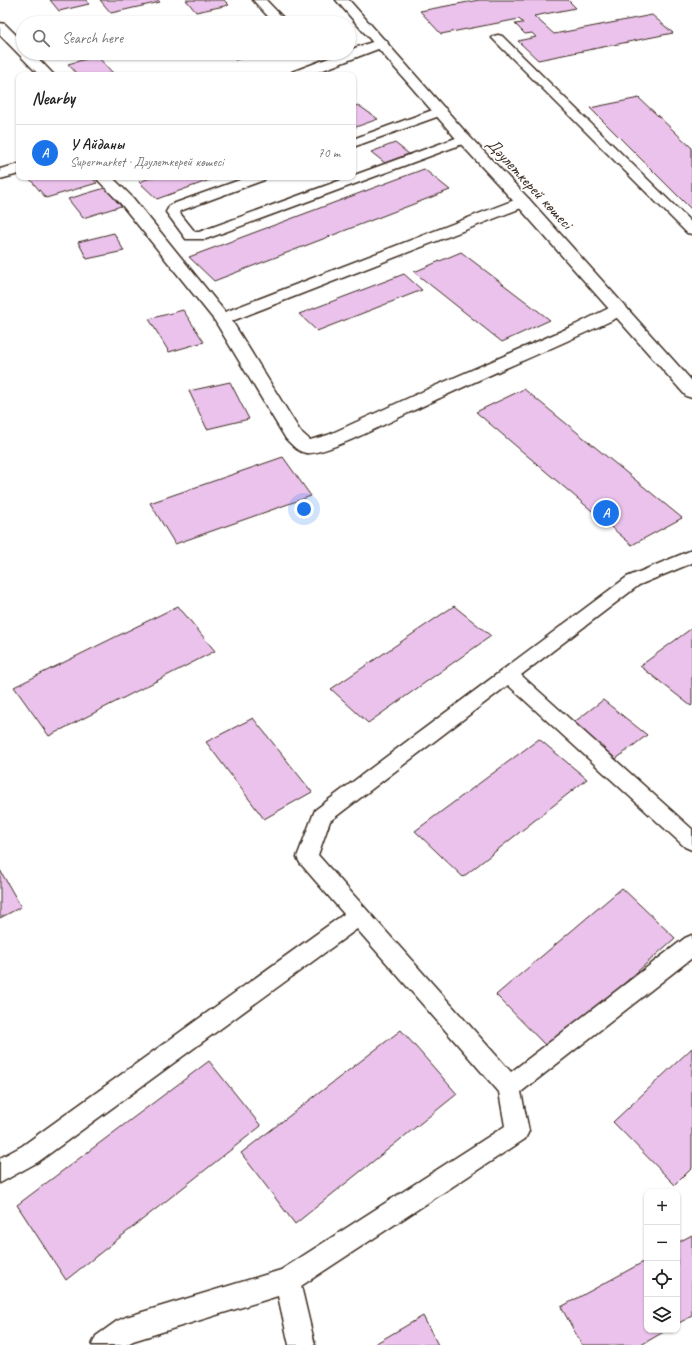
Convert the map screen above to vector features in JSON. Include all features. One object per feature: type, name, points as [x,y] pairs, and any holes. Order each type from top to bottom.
[{"type":"street","points":[[259,0],[274,16]]},
{"type":"street","name":"Дәулеткерей көшесі","points":[[342,0],[464,139],[523,202],[692,392]]},
{"type":"street","points":[[0,27],[16,43]]},
{"type":"street","points":[[356,50],[381,43]]},
{"type":"street","points":[[33,60],[44,72]]},
{"type":"street","points":[[301,72],[320,60]]},
{"type":"street","points":[[0,174],[16,170]]},
{"type":"street","points":[[106,180],[127,201],[222,319],[293,434],[306,447],[316,446],[335,439],[434,393],[579,330],[619,310]]},
{"type":"street","points":[[222,319],[523,202]]},
{"type":"lane","points":[[498,38],[692,230]]},
{"type":"lane","points":[[356,142],[441,111]]},
{"type":"lane","points":[[356,179],[464,139]]},
{"type":"lane","points":[[252,180],[175,208],[172,212],[191,236],[201,236],[353,180]]},
{"type":"lane","points":[[105,1345],[126,1330],[287,1281],[516,1131],[509,1087],[307,857],[322,816],[633,581],[692,556]]},
{"type":"lane","points":[[508,675],[692,841]]},
{"type":"lane","points":[[0,1171],[30,1154],[359,915]]},
{"type":"lane","points":[[509,1087],[692,945]]},
{"type":"lane","points":[[287,1281],[302,1345]]},
{"type":"building","points":[[50,0],[86,0],[89,4],[59,11]]},
{"type":"building","points":[[100,0],[158,0],[160,2],[111,13]]},
{"type":"building","points":[[186,0],[224,0],[229,5],[196,12]]},
{"type":"building","points":[[479,0],[568,0],[576,8],[534,16],[554,34],[652,15],[673,33],[538,60],[518,41],[536,37],[532,33],[525,34],[515,24],[523,23],[519,19],[441,34],[420,11]]},
{"type":"building","points":[[82,60],[101,60],[112,72],[75,72],[68,64]]},
{"type":"building","points":[[639,98],[692,148],[692,210],[590,108]]},
{"type":"building","points":[[358,105],[378,119],[356,127],[356,106]]},
{"type":"building","points":[[395,143],[409,154],[385,163],[371,152]]},
{"type":"building","points":[[424,169],[450,190],[214,281],[189,257]]},
{"type":"building","points":[[31,180],[94,180],[97,183],[46,198]]},
{"type":"building","points":[[145,180],[210,180],[157,199],[139,182]]},
{"type":"building","points":[[105,188],[121,206],[83,218],[68,199]]},
{"type":"building","points":[[114,233],[124,251],[87,259],[78,242]]},
{"type":"building","points":[[461,252],[550,320],[502,342],[414,272]]},
{"type":"building","points":[[404,274],[422,290],[317,331],[299,314]]},
{"type":"building","points":[[183,310],[204,342],[169,352],[149,319]]},
{"type":"building","points":[[230,382],[249,419],[207,429],[189,391]]},
{"type":"building","points":[[524,389],[682,518],[632,545],[476,412]]},
{"type":"building","points":[[283,457],[311,496],[175,544],[150,503]]},
{"type":"building","points":[[178,606],[215,651],[49,736],[14,687]]},
{"type":"building","points":[[454,606],[491,636],[368,723],[331,689]]},
{"type":"building","points":[[692,628],[692,705],[691,706],[640,666]]},
{"type":"building","points":[[603,700],[647,735],[616,759],[573,723]]},
{"type":"building","points":[[253,718],[312,792],[264,819],[206,742]]},
{"type":"building","points":[[539,739],[587,779],[463,877],[415,831]]},
{"type":"building","points":[[0,870],[21,907],[0,918]]},
{"type":"building","points":[[622,888],[675,938],[550,1050],[496,995]]},
{"type":"building","points":[[401,1030],[457,1094],[295,1224],[241,1153]]},
{"type":"building","points":[[692,1048],[692,1168],[675,1185],[613,1122]]},
{"type":"building","points":[[209,1061],[261,1126],[66,1280],[17,1205]]},
{"type":"building","points":[[692,1235],[692,1316],[680,1322],[680,1261],[680,1241]]},
{"type":"building","points":[[644,1262],[644,1333],[662,1333],[641,1345],[582,1345],[561,1307]]},
{"type":"building","points":[[423,1316],[438,1345],[373,1345]]},
{"type":"place","name":"У Айданы","points":[[606,513]]}]
